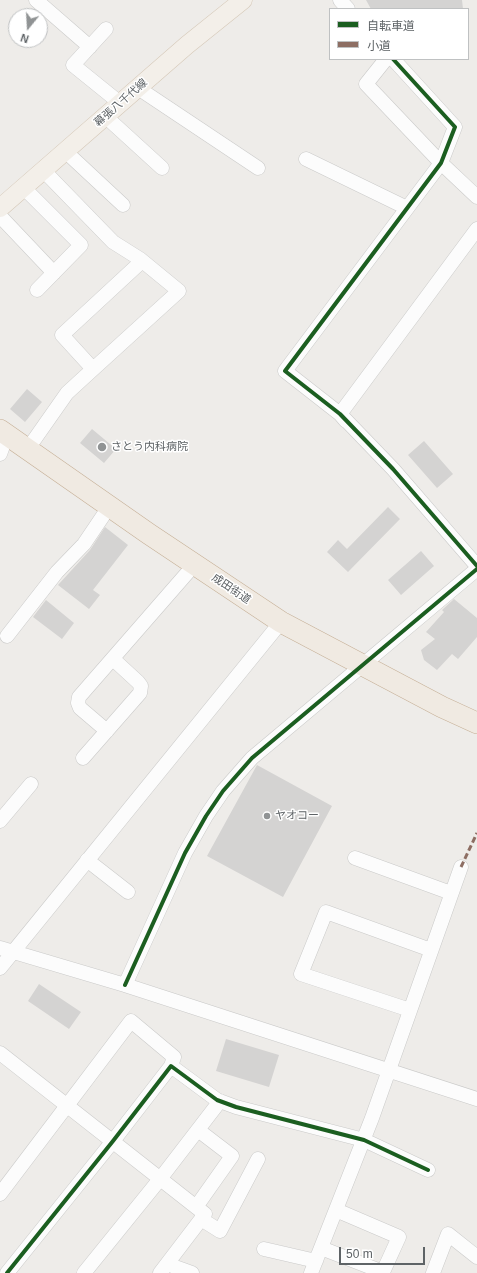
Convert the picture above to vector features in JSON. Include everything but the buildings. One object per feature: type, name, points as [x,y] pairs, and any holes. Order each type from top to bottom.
[{"type":"highway","name":"成田街道","points":[[2,440],[27,450],[109,507],[281,622],[477,723]]},
{"type":"main road","name":"幕張八千代線","points":[[0,208],[187,45],[243,0]]},
{"type":"street","points":[[36,0],[90,47]]},
{"type":"street","points":[[340,0],[347,8]]},
{"type":"street","points":[[106,29],[73,65],[120,103]]},
{"type":"street","points":[[385,60],[366,84],[441,163],[477,197]]},
{"type":"street","points":[[125,985],[185,854],[206,816],[223,791],[252,758],[477,567],[393,469],[340,414],[285,371],[441,163],[455,127],[394,60]]},
{"type":"street","points":[[138,88],[258,168]]},
{"type":"street","points":[[105,116],[162,168]]},
{"type":"street","points":[[65,151],[123,204]]},
{"type":"street","points":[[306,159],[407,208]]},
{"type":"street","points":[[27,450],[68,393],[178,291],[142,261],[113,242],[43,170]]},
{"type":"street","points":[[23,187],[81,245],[37,290]]},
{"type":"street","points":[[0,216],[54,273]]},
{"type":"street","points":[[340,414],[477,229]]},
{"type":"street","points":[[93,369],[62,335],[142,261]]},
{"type":"street","points":[[7,636],[57,572],[84,544],[109,507]]},
{"type":"street","points":[[107,731],[80,708],[78,703],[79,697],[195,564]]},
{"type":"street","points":[[0,968],[6,950],[87,860],[281,622]]},
{"type":"street","points":[[83,758],[140,693],[141,686],[138,682],[113,659]]},
{"type":"street","points":[[0,820],[31,784]]},
{"type":"street","points":[[354,858],[451,893]]},
{"type":"street","points":[[87,860],[128,892]]},
{"type":"street","points":[[264,1249],[313,1267],[364,1140],[461,867]]},
{"type":"street","points":[[410,1010],[301,974],[326,912],[431,950]]},
{"type":"street","points":[[6,950],[125,985],[477,1099]]},
{"type":"street","points":[[0,1194],[130,1021],[174,1057],[171,1066],[8,1273]]},
{"type":"street","points":[[0,1053],[160,1179],[220,1231],[258,1158]]},
{"type":"street","points":[[171,1066],[220,1101],[236,1107],[364,1140],[428,1170]]},
{"type":"street","points":[[84,1273],[160,1179],[220,1101]]},
{"type":"street","points":[[192,1273],[163,1268],[232,1156],[198,1130]]},
{"type":"street","points":[[321,1248],[383,1272],[399,1237],[336,1210]]},
{"type":"street","points":[[433,1273],[448,1234],[477,1257]]},
{"type":"marked path","points":[[461,867],[477,833]]},
{"type":"cycle path","points":[[394,60],[455,127],[441,163],[285,371],[340,414],[393,469],[477,566]]},
{"type":"cycle path","points":[[125,985],[185,853],[206,816],[223,791],[252,758],[477,569]]},
{"type":"cycle path","points":[[7,1273],[171,1066],[217,1100],[236,1107],[364,1140],[428,1170]]},
{"type":"place","name":"さとう内科病院","points":[[102,447]]},
{"type":"place","name":"ヤオコー","points":[[267,816]]}]
